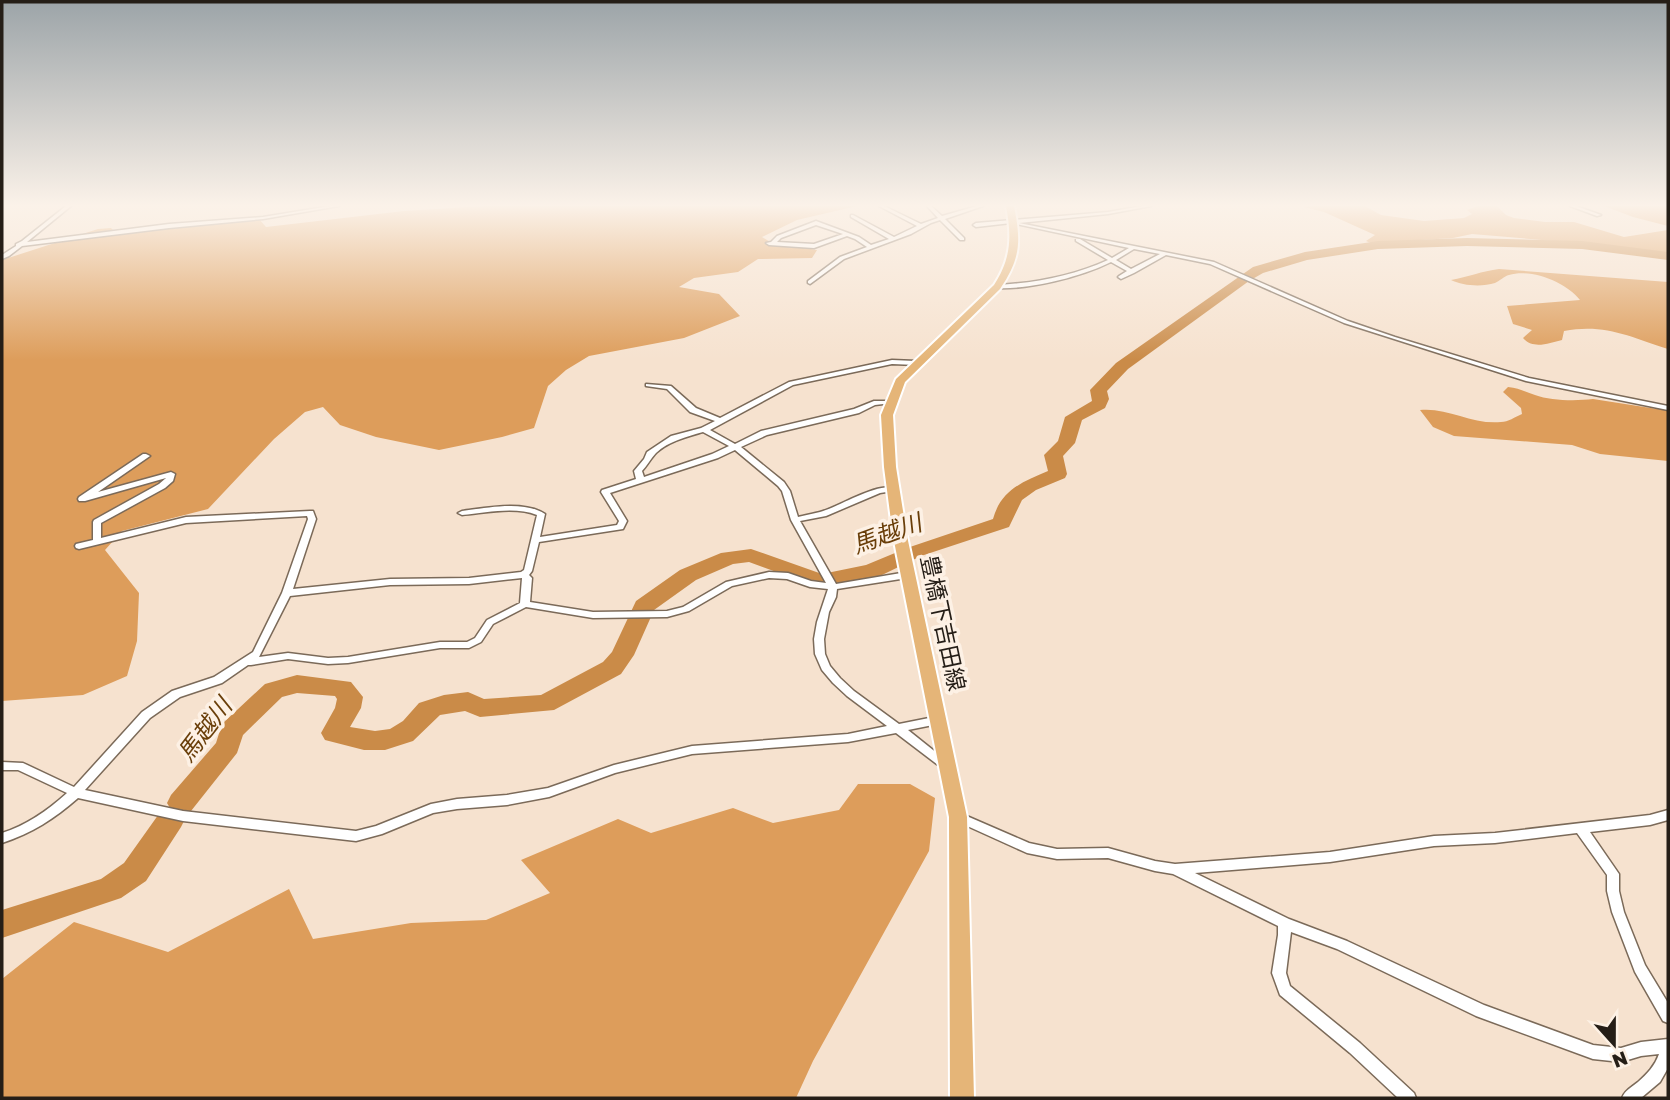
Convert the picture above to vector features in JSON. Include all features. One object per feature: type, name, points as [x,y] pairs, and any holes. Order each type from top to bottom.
[{"type":"main road","name":"豊橋下吉田線","points":[[962,1098],[958,817],[900,536],[887,429],[890,402],[900,381],[997,287],[1014,257]]},
{"type":"street","points":[[810,282],[833,262],[845,257]]},
{"type":"street","points":[[1106,257],[1132,272]]},
{"type":"street","points":[[997,287],[1052,279],[1115,257]]},
{"type":"street","points":[[1121,277],[1158,257]]},
{"type":"street","points":[[1186,257],[1212,263],[1245,276],[1346,322],[1493,370],[1556,386],[1668,408]]},
{"type":"street","points":[[641,481],[638,471],[649,460],[650,454],[674,438],[704,430],[798,381],[892,362],[916,363]]},
{"type":"street","points":[[648,385],[669,387],[693,410],[720,421]]},
{"type":"street","points":[[535,540],[620,527],[623,521],[605,492],[736,447],[773,431],[856,411],[874,403],[890,402]]},
{"type":"street","points":[[704,430],[736,447],[782,484],[786,491],[795,520],[830,582],[833,595],[821,626],[820,657],[843,687],[927,750],[940,763],[948,765]]},
{"type":"street","points":[[97,541],[97,522],[162,486],[170,479],[171,474],[82,499],[146,456]]},
{"type":"street","points":[[795,520],[831,512],[878,491],[893,489]]},
{"type":"street","points":[[287,593],[390,582],[469,582],[524,575],[528,571],[541,514],[537,511],[509,509],[462,513]]},
{"type":"street","points":[[2,838],[16,835],[77,793],[152,710],[176,694],[218,680],[257,653],[287,593],[312,519],[310,513],[186,520],[79,546]]},
{"type":"street","points":[[243,663],[288,656],[328,661],[348,660],[440,645],[469,645],[478,640],[490,622],[525,604],[593,615],[676,612],[729,584],[769,575],[788,576],[810,584],[907,574]]},
{"type":"street","points":[[524,575],[527,578],[525,604]]},
{"type":"street","points":[[2,766],[19,766],[77,793],[183,816],[356,836],[378,831],[430,809],[549,792],[614,769],[692,750],[810,742],[939,720]]},
{"type":"street","points":[[958,817],[1027,848],[1057,854],[1108,853],[1175,869],[1330,858],[1434,841],[1495,838],[1650,820],[1668,815]]},
{"type":"street","points":[[1580,828],[1613,874],[1612,891],[1635,957],[1668,1016]]},
{"type":"street","points":[[1175,869],[1284,923],[1342,945],[1481,1011],[1593,1052],[1621,1055],[1640,1049],[1668,1046],[1667,1057],[1659,1071],[1646,1087],[1629,1098]]},
{"type":"street","points":[[1284,923],[1286,935],[1279,973],[1285,990],[1355,1048],[1409,1098]]},
{"type":"shaded area","points":[[10,257],[812,257],[758,259],[738,272],[694,278],[679,287],[719,294],[740,316],[684,338],[589,356],[566,370],[548,386],[534,428],[439,450],[376,437],[340,425],[323,407],[305,412],[274,439],[208,509],[122,531],[105,550],[139,593],[137,641],[127,676],[83,695],[2,701],[2,260]]},
{"type":"shaded area","points":[[1499,269],[1668,282],[1668,349],[1629,336],[1592,329],[1564,331],[1562,340],[1541,345],[1531,344],[1523,338],[1532,330],[1513,324],[1507,306],[1580,300],[1567,288],[1538,275],[1518,273],[1484,285],[1467,285],[1451,280]]},
{"type":"shaded area","points":[[1508,387],[1549,398],[1593,399],[1657,409],[1668,408],[1668,461],[1600,454],[1572,445],[1454,436],[1433,427],[1420,410],[1440,411],[1480,421],[1506,421],[1522,414],[1521,408],[1503,392]]},
{"type":"shaded area","points":[[858,784],[910,784],[935,798],[929,851],[813,1061],[796,1098],[2,1098],[2,979],[74,922],[168,952],[289,889],[313,939],[411,923],[486,920],[550,893],[521,860],[618,819],[651,833],[733,808],[773,823],[839,810]]},
{"type":"waterway","name":"馬越川","points":[[181,803],[228,746],[231,731],[274,690],[297,684],[342,688],[350,697],[348,708],[334,733],[375,741],[404,734],[425,712],[440,706],[468,701],[480,708],[545,704],[612,668],[622,655],[644,606],[688,575],[729,558],[751,555],[820,581],[872,571],[914,552],[1002,523],[1005,511],[1015,496],[1029,486],[1058,474],[1053,455],[1066,443],[1074,417],[1099,404],[1101,399],[1098,390],[1122,366],[1244,278],[1258,270],[1301,257]]},
{"type":"waterway","name":"馬越川","points":[[2,924],[110,889],[135,872],[171,819]]}]
